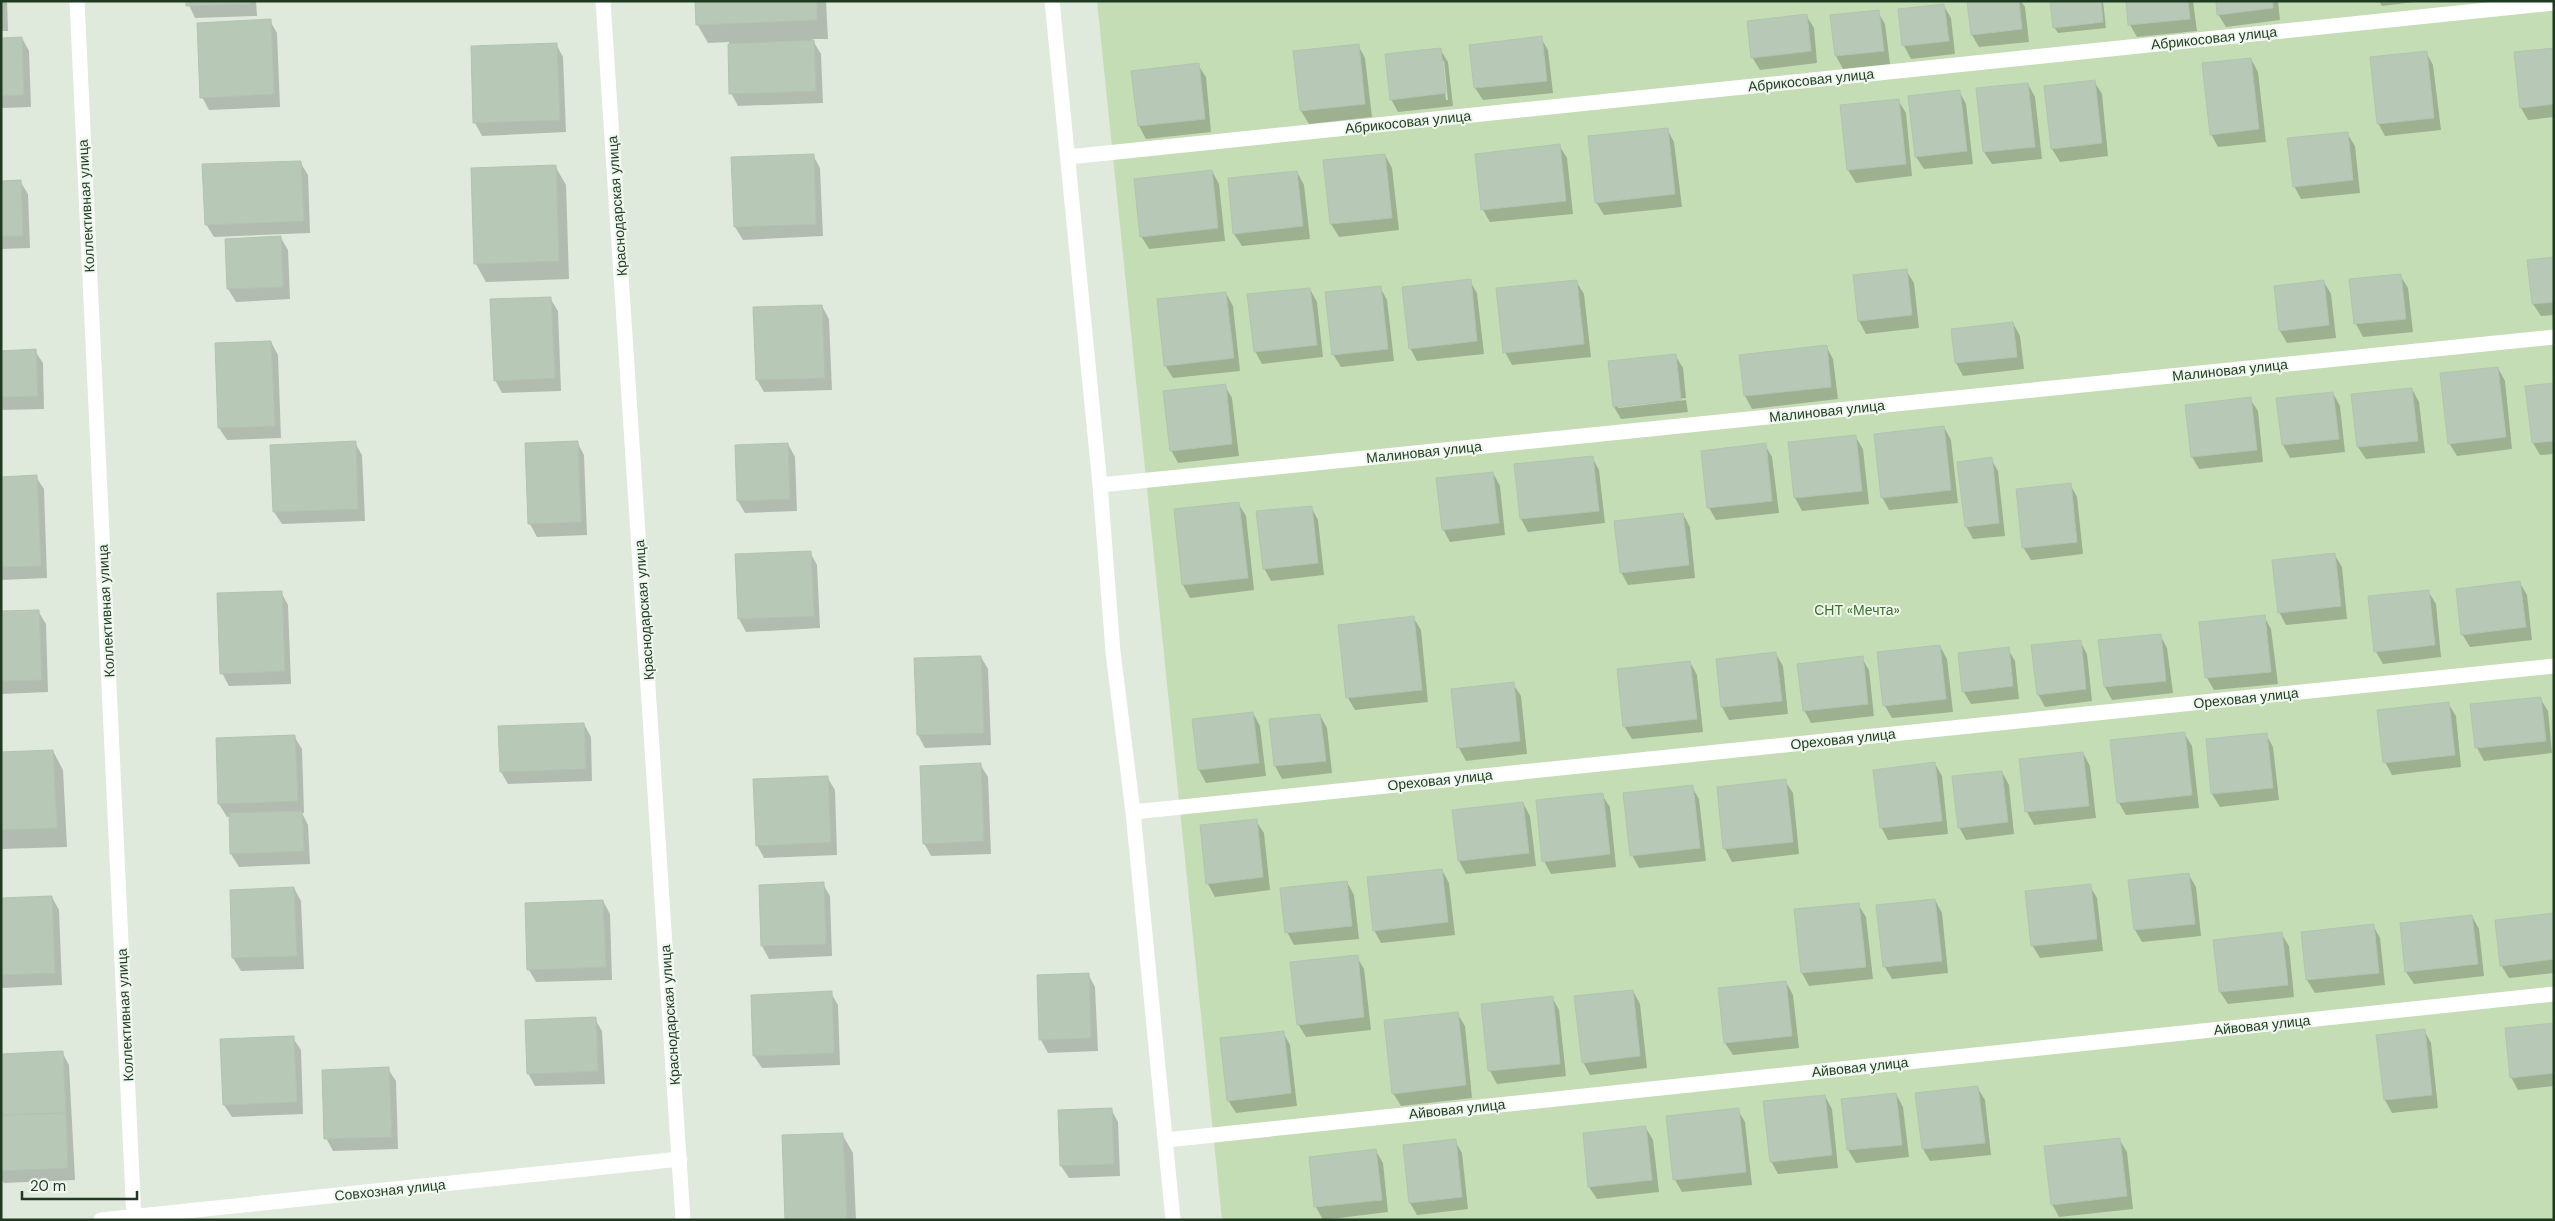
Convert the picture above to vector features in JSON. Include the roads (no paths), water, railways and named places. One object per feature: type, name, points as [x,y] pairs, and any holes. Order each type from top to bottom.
[{"type":"street","name":"Коллективная улица","points":[[77,1],[134,1219]]},
{"type":"street","name":"Краснодарская улица","points":[[603,1],[683,1220]]},
{"type":"street","points":[[1052,1],[1100,485],[1113,652],[1133,812],[1174,1220]]},
{"type":"street","name":"Абрикосовая улица","points":[[1068,157],[2554,3]]},
{"type":"street","name":"Малиновая улица","points":[[1100,485],[2554,337]]},
{"type":"street","name":"Ореховая улица","points":[[1133,812],[2554,666]]},
{"type":"street","name":"Айвовая улица","points":[[1166,1140],[2554,994]]},
{"type":"street","name":"Совхозная улица","points":[[100,1220],[134,1219],[680,1160]]},
{"type":"park label","name":"СНТ «Мечта»","points":[[1857,610]]}]
